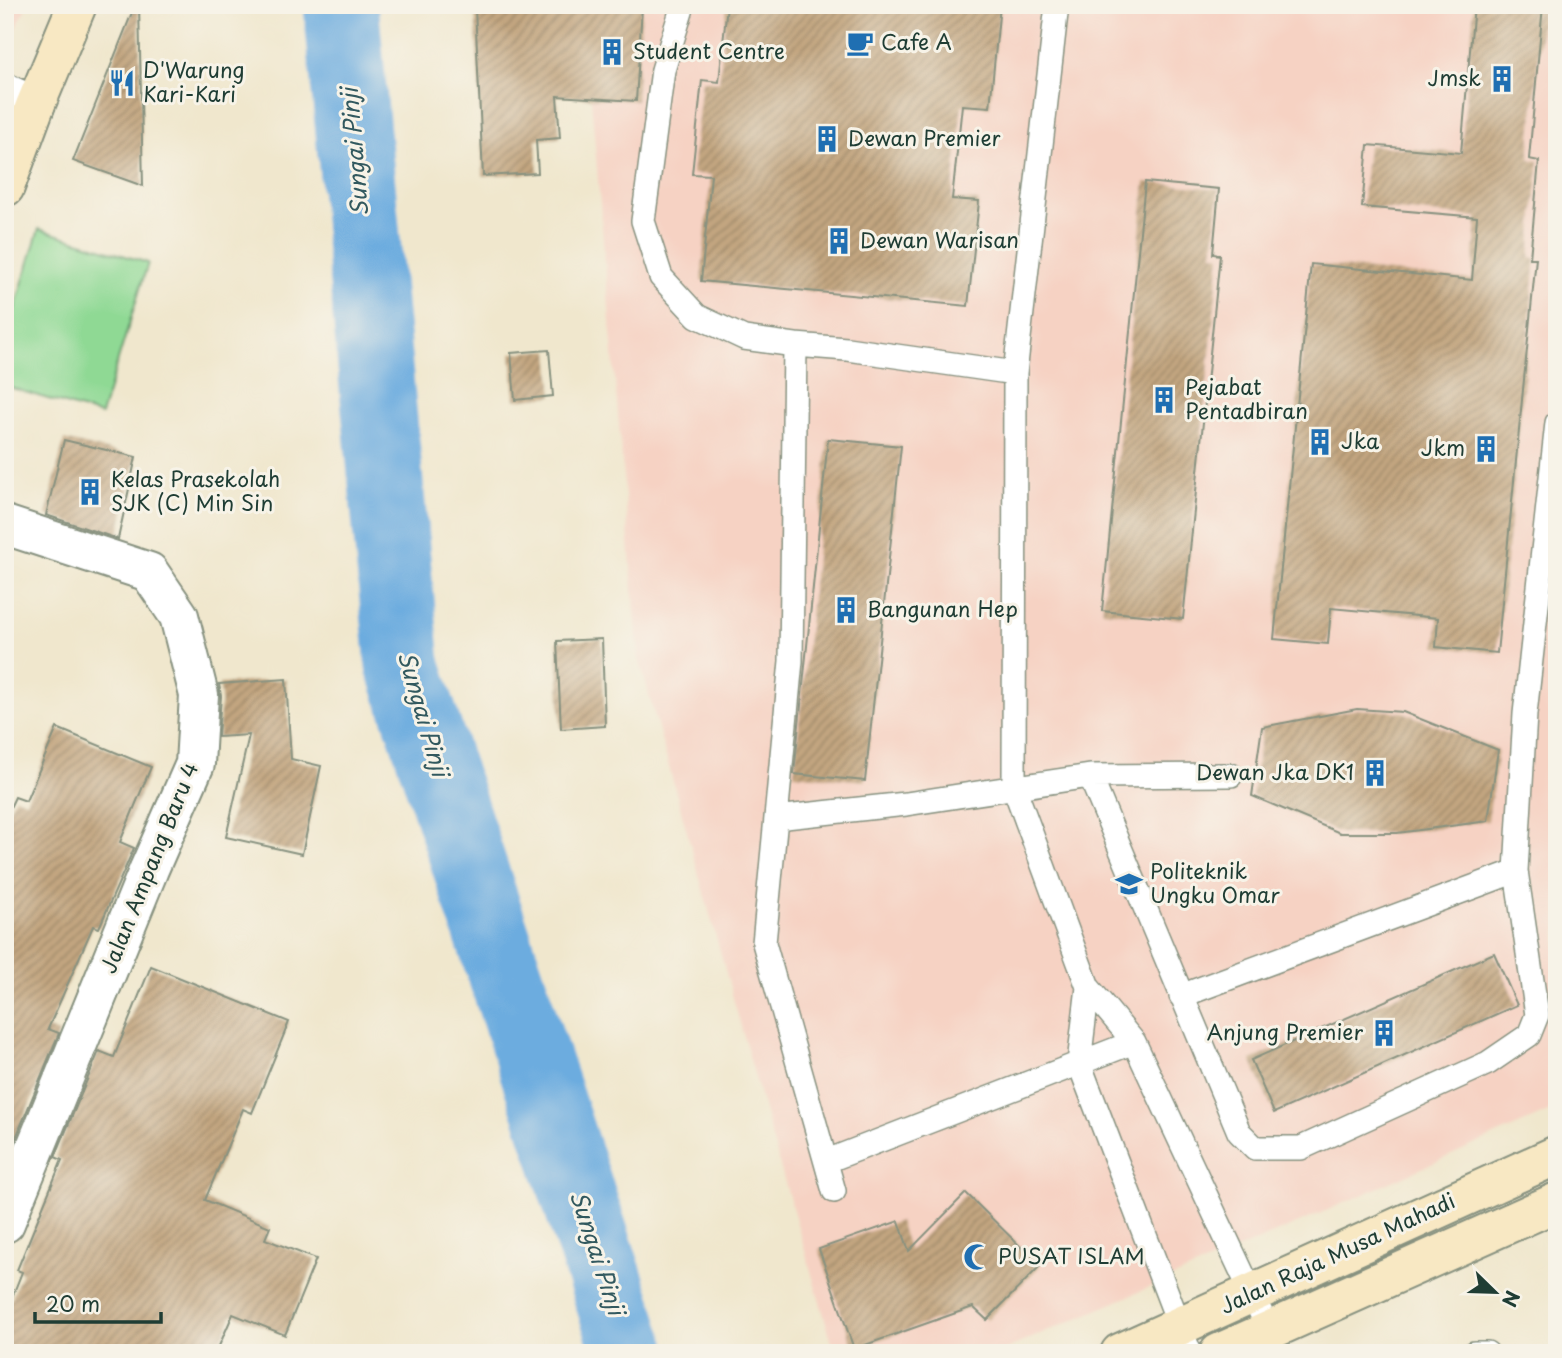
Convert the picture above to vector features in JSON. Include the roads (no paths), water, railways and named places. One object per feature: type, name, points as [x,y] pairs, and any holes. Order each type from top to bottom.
[{"type":"main road","points":[[5,187],[20,99],[77,5]]},
{"type":"main road","name":"Jalan Raja Musa Mahadi","points":[[1120,1353],[1185,1340],[1253,1293],[1557,1155]]},
{"type":"main road","name":"Jalan Raja Musa Mahadi","points":[[1219,1353],[1557,1202]]},
{"type":"street","name":"Jalan Ampang Baru 4","points":[[5,525],[149,572],[178,616],[199,695],[195,764],[149,869],[5,1223]]},
{"type":"lane","points":[[683,5],[663,70],[643,222],[661,277],[697,316],[744,338],[847,349],[1015,373]]},
{"type":"lane","points":[[1057,5],[1015,373],[1014,787],[1088,987],[1135,1042],[1269,1330]]},
{"type":"lane","points":[[795,345],[792,661],[764,943],[834,1191]]},
{"type":"lane","points":[[1090,776],[1239,1132],[1255,1148],[1300,1147],[1489,1063],[1529,1035],[1537,1015],[1516,871],[1525,714],[1557,423]]},
{"type":"lane","points":[[776,818],[906,804],[1090,776],[1231,775]]},
{"type":"lane","points":[[1181,996],[1516,871]]},
{"type":"lane","points":[[1088,987],[1079,1063],[1185,1340]]},
{"type":"lane","points":[[827,1161],[1135,1042]]},
{"type":"lane","points":[[1474,1353],[1487,1353]]},
{"type":"waterway","name":"Sungai Pinji","points":[[341,5],[403,664],[630,1353]]},
{"type":"place","name":"Cafe A","points":[[860,43]]},
{"type":"place","name":"Student Centre","points":[[612,52]]},
{"type":"place","name":"Jmsk","points":[[1502,79]]},
{"type":"place","name":"D'Warung Kari-Kari","points":[[122,83]]},
{"type":"place","name":"Dewan Premier","points":[[827,139]]},
{"type":"place","name":"Dewan Warisan","points":[[839,241]]},
{"type":"place","name":"Pejabat Pentadbiran","points":[[1164,400]]},
{"type":"place","name":"Jka","points":[[1320,442]]},
{"type":"place","name":"Jkm","points":[[1486,449]]},
{"type":"place","name":"Kelas Prasekolah SJK (C) Min Sin","points":[[90,492]]},
{"type":"place","name":"Bangunan Hep","points":[[846,610]]},
{"type":"place","name":"Dewan Jka DK1","points":[[1375,773]]},
{"type":"place","name":"Politeknik Ungku Omar","points":[[1129,884]]},
{"type":"place","name":"Anjung Premier","points":[[1384,1033]]},
{"type":"place","name":"PUSAT ISLAM","points":[[977,1257]]}]
